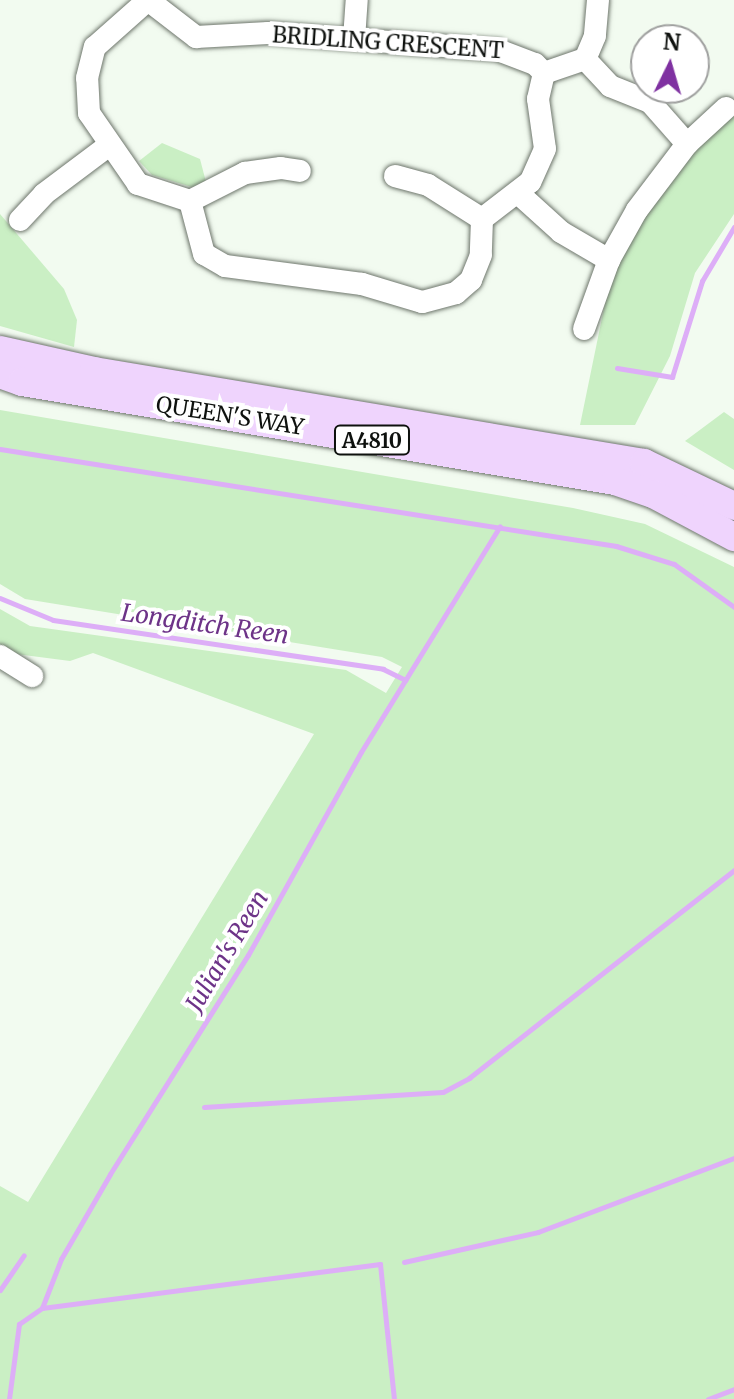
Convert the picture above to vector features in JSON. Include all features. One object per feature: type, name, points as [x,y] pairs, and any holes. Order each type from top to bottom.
[{"type":"main road","name":"QUEEN'S WAY","points":[[0,350],[94,371],[644,463],[734,506]]},
{"type":"main road","name":"QUEEN'S WAY","points":[[0,374],[615,481],[653,494],[734,537]]},
{"type":"street","name":"BRIDLING CRESCENT","points":[[190,201],[147,191],[108,146],[89,113],[89,60],[103,35],[148,0],[196,37],[268,33],[512,52],[544,73]]},
{"type":"street","points":[[354,39],[357,0]]},
{"type":"street","points":[[482,219],[530,182],[545,149],[538,99],[544,73],[585,59],[595,36],[598,0]]},
{"type":"street","points":[[585,59],[610,86],[650,102],[687,144]]},
{"type":"street","points":[[584,329],[609,260],[687,144],[726,108]]},
{"type":"street","points":[[20,220],[44,194],[108,146]]},
{"type":"street","points":[[300,171],[281,168],[245,173],[190,201],[198,241],[214,262],[312,281],[362,284],[422,302],[456,293],[471,280],[481,255],[482,219]]},
{"type":"street","points":[[395,176],[428,185],[482,219]]},
{"type":"street","points":[[518,193],[561,232],[609,260]]},
{"type":"street","points":[[0,656],[32,676]]},
{"type":"green space","points":[[734,113],[734,214],[695,273],[670,356],[635,425],[580,425],[611,274],[636,229],[696,150]]},
{"type":"green space","points":[[162,143],[200,159],[206,182],[195,188],[152,175],[139,161]]},
{"type":"green space","points":[[0,214],[64,289],[77,320],[74,347],[0,326]]},
{"type":"green space","points":[[0,410],[573,508],[645,524],[734,567],[734,1399],[0,1399],[0,1186],[28,1202],[314,734],[93,653],[70,661],[16,654],[0,646],[0,609],[30,626],[346,670],[386,693],[402,667],[382,657],[25,599],[0,584]]},
{"type":"green space","points":[[724,412],[734,419],[734,470],[685,441]]},
{"type":"waterway","points":[[617,368],[672,377],[702,281],[734,227]]},
{"type":"waterway","points":[[0,449],[616,546],[674,564],[734,607]]},
{"type":"waterway","name":"Julian's Reen","points":[[9,1399],[19,1324],[42,1308],[61,1259],[110,1174],[248,955],[361,752],[500,526]]},
{"type":"waterway","name":"Longditch Reen","points":[[0,598],[53,620],[383,669],[406,680]]},
{"type":"waterway","points":[[204,1107],[443,1092],[469,1078],[734,870]]},
{"type":"waterway","points":[[404,1262],[538,1232],[734,1158]]},
{"type":"waterway","points":[[0,1290],[24,1255]]},
{"type":"waterway","points":[[42,1308],[380,1264],[394,1399]]},
{"type":"waterway","points":[[708,1399],[734,1389]]}]
